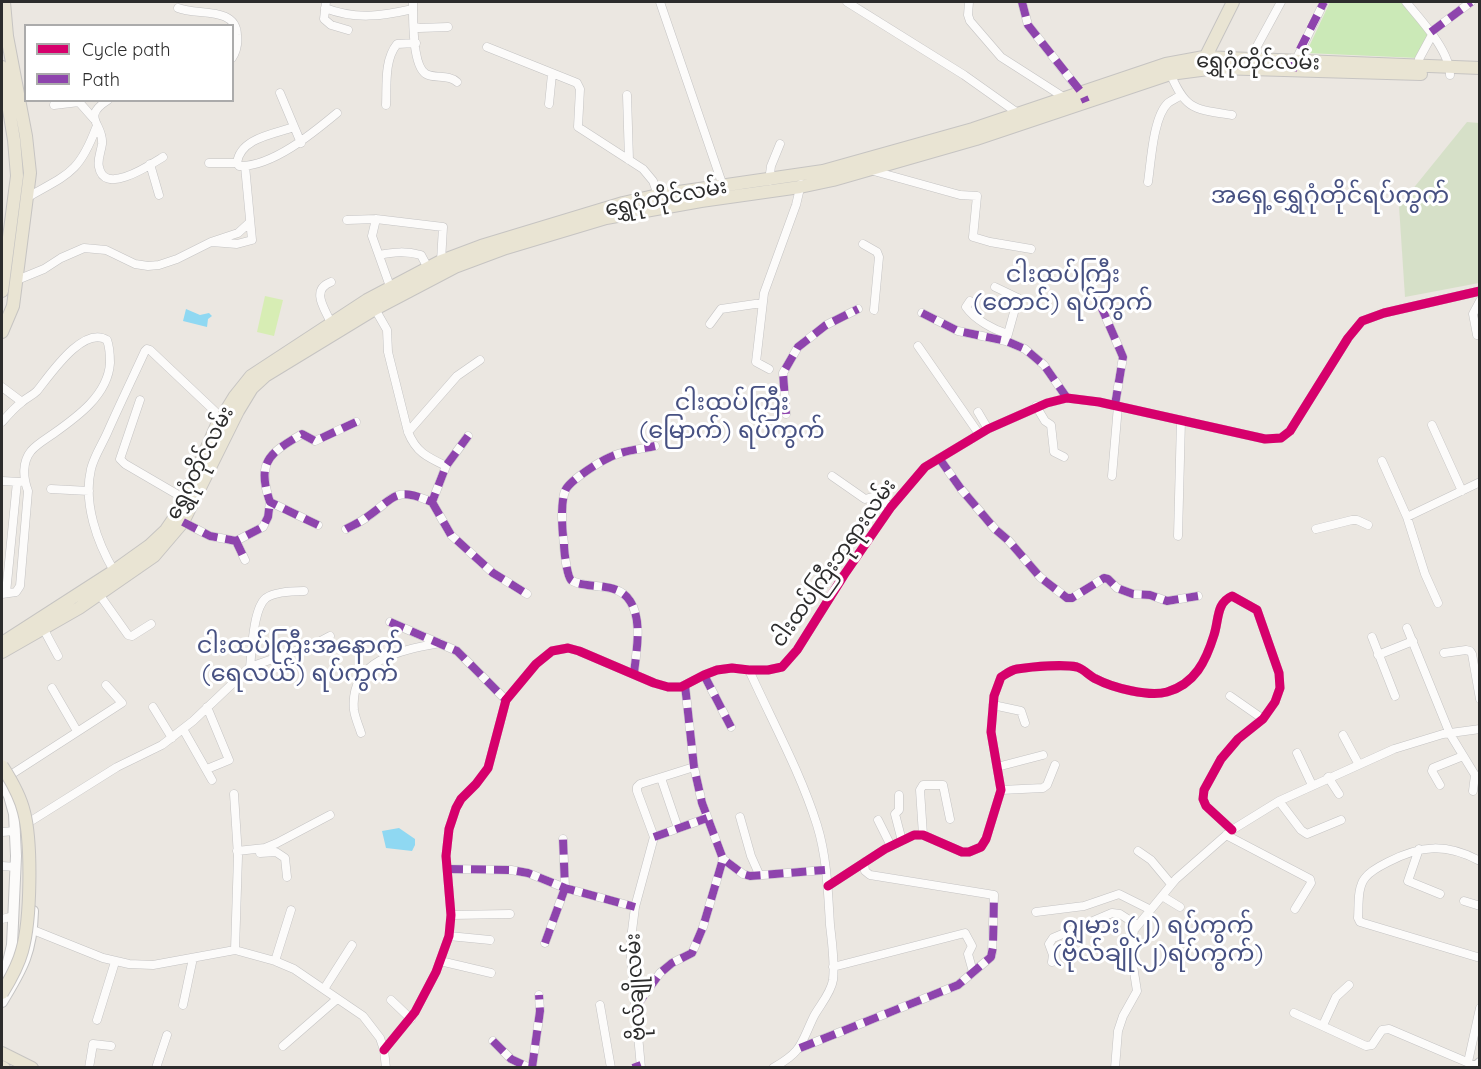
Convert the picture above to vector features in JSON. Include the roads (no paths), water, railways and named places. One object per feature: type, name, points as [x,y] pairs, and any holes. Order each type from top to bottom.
[{"type":"main road","points":[[2,291],[16,176],[4,2]]},
{"type":"main road","points":[[1203,63],[1233,2]]},
{"type":"main road","name":"ရွှေဂုံတိုင်လမ်း","points":[[2,652],[99,594],[154,556],[183,522],[226,421],[252,388],[265,376],[375,309],[393,293],[441,261],[556,222],[658,195],[769,181],[801,181],[1019,114],[1084,98],[1168,69],[1250,59],[1294,66]]},
{"type":"main road","name":"ရွှေဂုံတိုင်လမ်း","points":[[1203,63],[1450,71],[1479,68]]},
{"type":"main road","points":[[2,67],[10,83],[28,147],[30,173],[13,306],[2,332]]},
{"type":"main road","name":"ရွှေဂုံတိုင်လမ်း","points":[[1450,71],[1479,76]]},
{"type":"main road","name":"ရွှေဂုံတိုင်လမ်း","points":[[2,643],[149,546],[165,530],[185,499],[251,376],[331,323],[393,293],[506,248],[606,219],[868,169],[976,139],[1067,103]]},
{"type":"main road","points":[[14,140],[28,147]]},
{"type":"main road","points":[[6,256],[19,265]]},
{"type":"main road","points":[[2,757],[5,795],[14,814],[15,831],[12,945],[2,974]]},
{"type":"main road","points":[[2,1002],[22,970],[28,954],[33,930],[34,858],[31,821],[24,796],[4,775]]},
{"type":"main road","points":[[2,982],[14,957],[18,940],[22,856],[19,813],[4,775]]},
{"type":"main road","points":[[2,993],[22,952],[27,924],[28,886],[28,840],[24,812],[16,790],[4,775]]},
{"type":"main road","points":[[2,1047],[16,1056],[23,1066]]},
{"type":"main road","points":[[2,1053],[23,1066]]},
{"type":"main road","points":[[2,1061],[23,1066]]},
{"type":"street","points":[[660,2],[723,186]]},
{"type":"street","points":[[846,2],[964,75],[1019,114]]},
{"type":"street","points":[[969,2],[970,21],[1001,57],[1067,103]]},
{"type":"street","points":[[1022,2],[1028,25],[1084,98]]},
{"type":"street","points":[[1250,59],[1281,2]]},
{"type":"street","points":[[1294,66],[1324,2]]},
{"type":"street","points":[[1406,2],[1432,33],[1450,71]]},
{"type":"street","points":[[1418,70],[1419,59],[1432,33],[1471,2]]},
{"type":"street","points":[[348,30],[331,25],[324,19],[326,5],[340,14],[358,17],[387,15],[413,5],[417,60],[424,73],[454,79],[457,82]]},
{"type":"street","points":[[178,8],[188,12],[213,12],[231,19],[234,24]]},
{"type":"street","points":[[234,24],[238,36],[234,55]]},
{"type":"street","points":[[415,27],[448,27]]},
{"type":"street","points":[[386,105],[387,70],[393,50],[397,44],[416,43]]},
{"type":"street","points":[[487,48],[577,83],[579,86],[578,127],[643,169],[653,181],[658,195]]},
{"type":"street","points":[[1168,69],[1188,104],[1199,110],[1232,115]]},
{"type":"street","points":[[549,104],[552,74]]},
{"type":"street","points":[[280,93],[301,143]]},
{"type":"street","points":[[627,95],[629,160]]},
{"type":"street","points":[[1148,182],[1160,118],[1168,103],[1181,95]]},
{"type":"street","points":[[54,105],[80,102],[95,123],[103,142],[98,165],[102,176],[118,180],[163,157]]},
{"type":"street","points":[[28,197],[73,171],[87,151],[95,123],[94,113],[97,107],[105,102]]},
{"type":"street","points":[[209,163],[241,165],[266,160],[301,143],[337,113]]},
{"type":"street","points":[[211,242],[225,245],[250,241],[252,236],[249,223],[250,204],[239,154],[247,145],[294,127]]},
{"type":"street","points":[[769,181],[771,166],[780,144]]},
{"type":"street","points":[[150,164],[159,195]]},
{"type":"street","points":[[868,169],[960,195],[977,196],[973,237],[990,243],[1031,249]]},
{"type":"street","points":[[769,369],[756,362],[762,303],[801,181]]},
{"type":"street","points":[[376,219],[372,236],[393,293]]},
{"type":"street","points":[[347,220],[376,219],[443,227],[441,261]]},
{"type":"street","points":[[17,280],[84,248],[106,250],[135,264],[148,266],[177,259],[211,242],[238,233],[249,223]]},
{"type":"street","points":[[863,244],[877,252],[879,257],[874,310]]},
{"type":"street","points":[[379,255],[396,251],[414,253],[421,255],[428,268]]},
{"type":"street","points":[[331,282],[322,287],[319,292],[331,323]]},
{"type":"street","points":[[995,287],[1018,298],[1007,338]]},
{"type":"street","name":"ငါးထပ်ကြီးဘုရားလမ်း","points":[[685,685],[704,675],[732,668],[749,670],[782,667],[891,507],[925,467],[988,429],[1036,406],[1067,398],[1116,405],[1265,439],[1281,438],[1290,431],[1348,338],[1362,321],[1384,313],[1479,291]]},
{"type":"street","points":[[970,301],[966,307],[971,315],[1025,349],[1044,365],[1067,398]]},
{"type":"street","points":[[1477,335],[1473,314],[1479,302]]},
{"type":"street","points":[[710,324],[722,309],[762,303]]},
{"type":"street","points":[[1100,304],[1123,357],[1116,405],[1112,476]]},
{"type":"street","points":[[375,309],[387,330],[388,352],[413,444],[424,456],[446,466]]},
{"type":"street","points":[[786,414],[783,373],[798,347],[826,325],[858,309]]},
{"type":"street","points":[[922,313],[958,331],[1007,338]]},
{"type":"street","points":[[2,422],[22,402],[35,393],[52,371],[86,339],[96,337],[107,340],[110,366],[101,390],[84,410],[31,451],[24,462],[21,482],[4,593],[19,590],[20,586],[28,491],[21,482],[2,481]]},
{"type":"street","points":[[918,346],[979,434]]},
{"type":"street","points":[[114,571],[97,536],[89,492],[92,468],[147,349],[226,421]]},
{"type":"street","points":[[408,432],[457,376],[480,360]]},
{"type":"street","points":[[2,387],[22,402]]},
{"type":"street","points":[[140,400],[120,459],[185,499]]},
{"type":"street","points":[[1036,406],[1045,421],[1052,425],[1054,452],[1064,457]]},
{"type":"street","points":[[978,412],[988,429]]},
{"type":"street","points":[[1178,536],[1181,420]]},
{"type":"street","points":[[183,522],[210,536],[236,541],[262,527],[268,517],[270,501],[266,489],[266,468],[275,449],[302,434],[315,441],[356,422]]},
{"type":"street","points":[[1432,425],[1462,491]]},
{"type":"street","points":[[432,502],[446,466],[468,436]]},
{"type":"street","points":[[634,674],[636,616],[630,600],[616,589],[575,581],[569,576],[563,542],[563,498],[567,488],[583,474],[613,455],[655,446]]},
{"type":"street","points":[[939,458],[995,529],[1009,541],[1040,577],[1067,598],[1072,598],[1104,578],[1118,588],[1133,594],[1150,595],[1167,601],[1198,597]]},
{"type":"street","points":[[1382,461],[1407,517],[1425,574],[1438,603]]},
{"type":"street","points":[[832,476],[865,499],[876,496],[891,507]]},
{"type":"street","points":[[1407,517],[1479,482]]},
{"type":"street","points":[[51,489],[89,492]]},
{"type":"street","points":[[346,529],[367,518],[387,500],[400,494],[415,495],[432,502],[451,535],[493,573],[527,594]]},
{"type":"street","points":[[270,501],[318,525]]},
{"type":"street","points":[[1316,528],[1352,520],[1368,525]]},
{"type":"street","points":[[236,541],[244,560]]},
{"type":"street","points":[[250,667],[257,614],[264,600],[273,595],[304,591]]},
{"type":"street","points":[[99,594],[128,635],[132,636],[151,624]]},
{"type":"street","points":[[828,886],[864,862],[914,835],[923,835],[962,852],[981,847],[986,839],[1001,790],[991,732],[993,705],[1000,677],[1015,669],[1068,666],[1079,668],[1095,679],[1114,687],[1155,694],[1181,687],[1200,671],[1214,635],[1220,606],[1225,599],[1232,596],[1257,610],[1279,673],[1280,688],[1275,702],[1263,719],[1238,739],[1221,759],[1204,790],[1203,799],[1206,807],[1229,833],[1310,879],[1311,883],[1295,909]]},
{"type":"street","points":[[390,622],[457,651],[506,700]]},
{"type":"street","points":[[43,628],[58,656]]},
{"type":"street","points":[[1407,628],[1450,734],[1475,775],[1473,791]]},
{"type":"street","points":[[31,821],[117,767],[172,738],[250,667],[297,651],[330,636]]},
{"type":"street","points":[[1372,637],[1395,696]]},
{"type":"street","points":[[1378,655],[1413,641]]},
{"type":"street","points":[[361,733],[354,710],[356,693],[361,676],[371,664],[412,648],[440,643]]},
{"type":"street","points":[[384,1050],[411,1019],[440,961],[449,936],[451,915],[446,843],[453,816],[462,798],[488,768],[506,700],[536,664],[557,649],[568,648],[579,651],[668,687],[685,685],[694,767],[707,818],[723,859],[742,874],[750,876],[825,870]]},
{"type":"street","points":[[1444,653],[1466,650],[1473,654],[1479,699]]},
{"type":"street","points":[[749,670],[806,793],[818,827],[828,886],[833,980],[800,1048]]},
{"type":"street","points":[[704,675],[731,727]]},
{"type":"street","points":[[4,775],[122,703],[106,685]]},
{"type":"street","points":[[52,688],[77,731]]},
{"type":"street","points":[[1230,696],[1263,719]]},
{"type":"street","points":[[993,705],[1021,711],[1025,723]]},
{"type":"street","points":[[153,707],[172,738]]},
{"type":"street","points":[[207,707],[229,760],[207,769]]},
{"type":"street","points":[[183,729],[212,780]]},
{"type":"street","points":[[1115,1068],[1118,1031],[1123,1016],[1137,991],[1131,953],[1134,930],[1149,909],[1172,884],[1229,833],[1279,801],[1394,748],[1443,734],[1479,729]]},
{"type":"street","points":[[1343,735],[1358,763]]},
{"type":"street","points":[[1297,753],[1312,785]]},
{"type":"street","points":[[997,767],[1043,755]]},
{"type":"street","points":[[1440,785],[1432,771],[1433,768],[1463,756]]},
{"type":"street","points":[[1001,790],[1043,789],[1055,765]]},
{"type":"street","points":[[694,767],[640,783],[637,791],[654,837],[707,818]]},
{"type":"street","points":[[1328,777],[1339,794]]},
{"type":"street","points":[[662,778],[678,828]]},
{"type":"street","points":[[923,835],[920,790],[922,785],[943,785],[950,819]]},
{"type":"street","points":[[234,794],[237,854],[235,950]]},
{"type":"street","points":[[899,795],[900,808],[895,814],[902,841]]},
{"type":"street","points":[[1279,801],[1301,830],[1307,834],[1341,820]]},
{"type":"street","points":[[237,854],[278,843],[330,814]]},
{"type":"street","points":[[740,817],[751,856],[759,874]]},
{"type":"street","points":[[878,820],[891,846]]},
{"type":"street","points":[[2,832],[15,831]]},
{"type":"street","name":"ဗိုလ်ချိုလမ်း","points":[[638,1067],[630,947],[635,907],[654,837]]},
{"type":"street","points":[[545,943],[565,888],[563,839]]},
{"type":"street","points":[[1479,861],[1466,854],[1445,848],[1430,847],[1392,860],[1364,878],[1360,887],[1359,920],[1479,958]]},
{"type":"street","points":[[1419,849],[1408,881],[1440,894]]},
{"type":"street","points":[[1138,851],[1151,860],[1172,884]]},
{"type":"street","points":[[237,854],[279,853],[285,858],[287,877]]},
{"type":"street","points":[[634,1008],[660,973],[672,963],[692,953],[703,927],[723,859]]},
{"type":"street","points":[[773,1068],[800,1048],[958,985],[991,957],[994,895],[870,875],[865,871],[864,862]]},
{"type":"street","points":[[2,866],[15,867]]},
{"type":"street","points":[[447,869],[511,870],[528,873],[565,888],[635,907]]},
{"type":"street","points":[[1036,912],[1084,906],[1119,894],[1149,909]]},
{"type":"street","points":[[1162,896],[1180,907]]},
{"type":"street","points":[[1464,901],[1479,906]]},
{"type":"street","points":[[275,961],[291,910]]},
{"type":"street","points":[[1052,962],[1050,942],[1063,934],[1116,913],[1137,925]]},
{"type":"street","points":[[451,915],[510,914]]},
{"type":"street","points":[[2,919],[14,916]]},
{"type":"street","points":[[33,930],[115,962],[153,965],[235,950],[275,961],[294,969],[363,1016],[380,1038],[386,1068]]},
{"type":"street","points":[[833,967],[964,933],[971,943],[968,957],[973,972]]},
{"type":"street","points":[[449,936],[490,940]]},
{"type":"street","points":[[324,989],[352,945]]},
{"type":"street","points":[[183,1005],[193,958]]},
{"type":"street","points":[[440,961],[492,973]]},
{"type":"street","points":[[97,1020],[115,962]]},
{"type":"street","points":[[1323,1025],[1336,997],[1349,985]]},
{"type":"street","points":[[493,1041],[511,1059],[531,1068],[540,1011],[539,995]]},
{"type":"street","points":[[283,1046],[337,999]]},
{"type":"street","points":[[391,1000],[411,1019]]},
{"type":"street","points":[[600,1005],[611,1068]]},
{"type":"street","points":[[1294,1013],[1366,1046],[1372,1045],[1382,1030],[1389,1029],[1475,1065],[1479,1008]]},
{"type":"street","points":[[156,1068],[167,1035]]},
{"type":"street","points":[[89,1068],[93,1044],[111,1046]]},
{"type":"water","points":[[186,309],[200,315],[209,313],[212,316],[208,319],[207,327],[183,321]]},
{"type":"water","points":[[399,828],[415,839],[412,851],[386,848],[382,831]]},
{"type":"district","name":"အရှေ့ရွှေဂုံတိုင်ရပ်ကွက်","points":[[1330,196]]},
{"type":"district","name":"ငါးထပ်ကြီး (တောင်) ရပ်ကွက်","points":[[1063,289]]},
{"type":"district","name":"ငါးထပ်ကြီး (မြောက်) ရပ်ကွက်","points":[[732,417]]},
{"type":"district","name":"ငါးထပ်ကြီးအနောက် (ရေလယ်) ရပ်ကွက်","points":[[300,660]]},
{"type":"district","name":"ဂျမား (၂) ရပ်ကွက် (ဗိုလ်ချို(၂)ရပ်ကွက်)","points":[[1158,940]]}]
